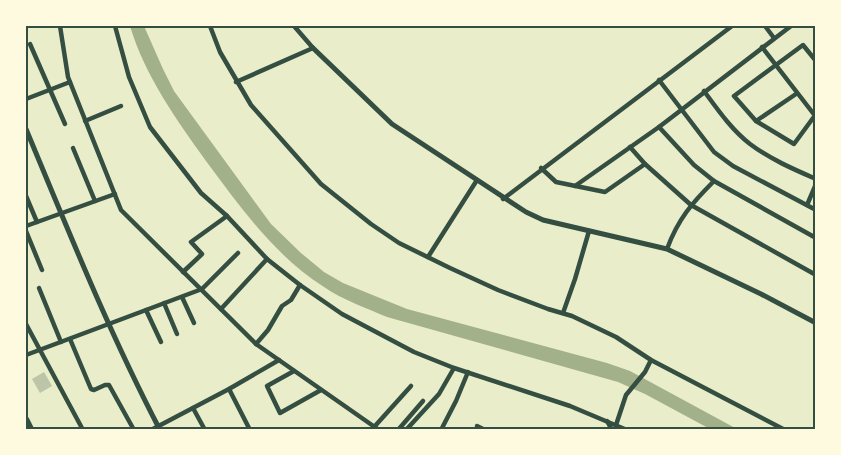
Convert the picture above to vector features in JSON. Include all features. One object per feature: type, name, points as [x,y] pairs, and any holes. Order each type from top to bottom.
[{"type":"main road","points":[[26,420],[31,429]]},
{"type":"street","points":[[60,26],[70,82],[121,210],[256,344],[377,428],[411,386]]},
{"type":"street","points":[[115,26],[129,77],[150,127],[201,193],[228,216],[267,259],[300,285],[342,314],[414,352],[454,368],[520,388],[607,421],[614,427],[627,429]]},
{"type":"street","points":[[210,26],[220,52],[251,105],[321,184],[399,243],[498,290],[562,313],[616,337],[651,360],[785,429]]},
{"type":"street","points":[[294,26],[313,48],[392,124],[503,199],[543,220],[667,249],[816,323]]},
{"type":"street","points":[[503,199],[732,26]]},
{"type":"street","points":[[765,26],[774,38]]},
{"type":"street","points":[[575,186],[660,126],[791,26]]},
{"type":"street","points":[[30,44],[65,124]]},
{"type":"street","points":[[762,47],[776,64],[796,93],[815,115],[794,144],[756,121],[734,96],[776,64],[803,45],[816,61]]},
{"type":"street","points":[[236,82],[313,48]]},
{"type":"street","points":[[660,80],[714,152],[733,166],[816,210]]},
{"type":"street","points":[[26,99],[70,82]]},
{"type":"street","points":[[704,91],[724,119],[750,143],[816,182],[807,206]]},
{"type":"street","points":[[756,121],[796,93]]},
{"type":"street","points":[[85,121],[121,106]]},
{"type":"street","points":[[660,126],[694,165],[714,181],[816,238]]},
{"type":"street","points":[[26,129],[108,324],[159,428]]},
{"type":"street","points":[[630,147],[690,205],[816,275]]},
{"type":"street","points":[[73,148],[95,201]]},
{"type":"street","points":[[542,168],[556,182],[605,192],[645,164]]},
{"type":"street","points":[[428,257],[477,180]]},
{"type":"street","points":[[667,249],[674,228],[690,205],[714,181]]},
{"type":"street","points":[[26,226],[115,194]]},
{"type":"street","points":[[26,196],[37,222]]},
{"type":"street","points":[[183,272],[202,254],[191,242],[228,216]]},
{"type":"street","points":[[26,231],[42,270]]},
{"type":"street","points":[[562,313],[589,231]]},
{"type":"street","points":[[26,355],[202,289],[238,254]]},
{"type":"street","points":[[221,309],[267,259]]},
{"type":"street","points":[[256,344],[268,330],[282,306],[291,300],[300,285]]},
{"type":"street","points":[[39,288],[61,342]]},
{"type":"street","points":[[182,297],[194,323]]},
{"type":"street","points":[[164,303],[177,334]]},
{"type":"street","points":[[146,310],[161,342]]},
{"type":"street","points":[[26,324],[38,350],[83,429]]},
{"type":"street","points":[[70,339],[91,389],[110,386],[134,429]]},
{"type":"street","points":[[151,429],[159,428],[279,360]]},
{"type":"street","points":[[614,427],[627,395],[645,372],[651,360]]},
{"type":"street","points":[[406,429],[438,394],[454,368]]},
{"type":"street","points":[[294,371],[267,386],[280,413],[321,390]]},
{"type":"street","points":[[441,429],[468,372]]},
{"type":"street","points":[[229,389],[250,429]]},
{"type":"street","points":[[398,429],[423,401]]},
{"type":"street","points":[[193,408],[205,429]]},
{"type":"street","points":[[477,426],[485,429]]},
{"type":"shaded area","points":[[130,26],[144,26],[174,91],[271,224],[324,272],[343,283],[407,309],[630,371],[737,429],[710,429],[618,382],[387,317],[331,292],[289,260],[259,230],[219,179],[162,96],[144,62]]},
{"type":"building","points":[[44,372],[52,386],[40,393],[32,379]]}]
